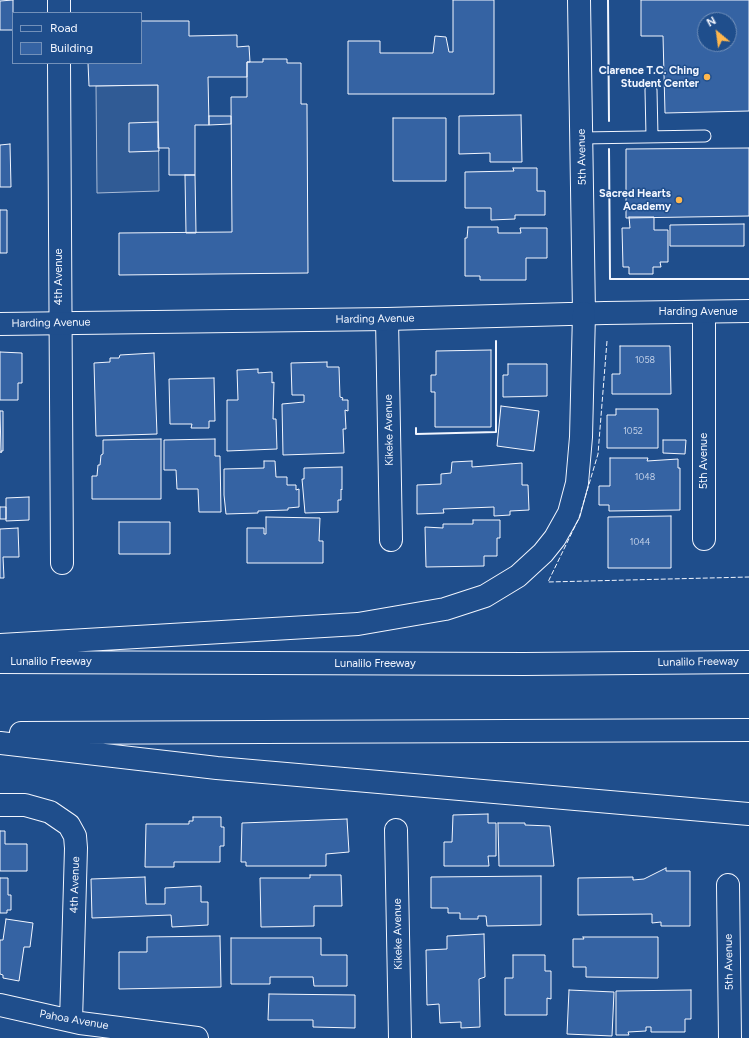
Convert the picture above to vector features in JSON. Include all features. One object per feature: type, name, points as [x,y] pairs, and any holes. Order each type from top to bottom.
[{"type":"main road","points":[[59,0],[59,12]]},
{"type":"main road","name":"5th Avenue","points":[[0,645],[358,624],[445,609],[485,596],[518,576],[543,553],[555,538],[569,513],[577,483],[581,437],[584,313],[579,0]]},
{"type":"main road","name":"4th Avenue","points":[[59,64],[62,563]]},
{"type":"main road","name":"Harding Avenue","points":[[0,324],[387,319],[584,313],[749,311]]},
{"type":"main road","name":"5th Avenue","points":[[704,312],[704,539]]},
{"type":"main road","name":"Kikeke Avenue","points":[[387,319],[391,540]]},
{"type":"main road","name":"Lunalilo Freeway","points":[[0,662],[524,664],[749,662]]},
{"type":"main road","points":[[0,733],[749,730]]},
{"type":"main road","points":[[0,743],[217,768],[749,814]]},
{"type":"main road","name":"4th Avenue","points":[[0,805],[25,805],[50,812],[69,826],[75,836],[76,1027]]},
{"type":"main road","name":"Kikeke Avenue","points":[[396,830],[400,1038]]},
{"type":"main road","name":"5th Avenue","points":[[728,885],[730,1038]]},
{"type":"main road","name":"Pahoa Avenue","points":[[0,1005],[76,1027],[196,1038]]},
{"type":"lane","points":[[651,90],[652,136]]},
{"type":"lane","points":[[582,138],[705,136]]},
{"type":"shaded area","points":[[158,85],[159,191],[97,193],[96,86]]},
{"type":"building","points":[[13,0],[12,30],[0,30],[0,1]]},
{"type":"building","points":[[453,0],[494,0],[494,94],[348,94],[348,41],[380,41],[380,53],[433,53],[435,36],[446,37],[449,52],[453,52]]},
{"type":"building","name":"Clarence T.C. Ching Student Center","points":[[641,0],[749,0],[749,111],[665,113],[663,36],[641,36]]},
{"type":"building","points":[[142,21],[189,21],[189,36],[237,35],[237,47],[249,46],[250,62],[247,62],[247,77],[208,77],[209,125],[195,125],[195,175],[169,175],[169,148],[158,148],[158,85],[89,86],[88,64],[142,64]]},
{"type":"building","points":[[263,59],[287,59],[287,63],[301,63],[301,104],[307,104],[308,273],[119,275],[119,233],[232,232],[231,97],[247,97],[247,62],[263,62]]},
{"type":"building","points":[[521,115],[522,162],[490,162],[490,153],[459,154],[459,116]]},
{"type":"building","points":[[209,116],[231,116],[231,124],[209,125]]},
{"type":"building","points":[[393,118],[446,118],[446,181],[393,181]]},
{"type":"building","points":[[158,122],[159,151],[129,152],[129,123]]},
{"type":"building","points":[[10,144],[11,187],[0,187],[0,145]]},
{"type":"building","points":[[749,148],[749,216],[626,218],[626,149]]},
{"type":"building","points":[[513,168],[537,168],[537,191],[545,191],[545,215],[515,215],[515,219],[491,220],[491,208],[465,208],[465,172],[514,171]]},
{"type":"building","points":[[185,175],[195,175],[196,233],[186,233]]},
{"type":"building","points":[[0,210],[7,210],[7,253],[0,253]]},
{"type":"building","points":[[629,217],[654,217],[654,230],[668,230],[668,262],[660,262],[661,267],[653,267],[653,274],[629,274],[629,267],[623,267],[622,228],[630,228]]},
{"type":"building","points":[[744,224],[744,246],[670,246],[670,225]]},
{"type":"building","points":[[468,227],[498,227],[498,233],[521,233],[520,228],[547,228],[547,258],[526,258],[526,280],[480,280],[480,276],[465,276],[465,238],[467,238]]},
{"type":"building","points":[[620,346],[670,346],[671,394],[612,394],[612,374],[620,374]]},
{"type":"building","points":[[491,350],[491,427],[435,427],[435,392],[431,392],[431,375],[436,375],[436,351]]},
{"type":"building","points":[[0,352],[22,353],[22,383],[18,383],[18,400],[0,400]]},
{"type":"building","points":[[154,353],[157,434],[96,436],[94,363],[110,362],[110,358],[119,358],[120,355]]},
{"type":"building","points":[[327,362],[327,367],[339,367],[340,397],[343,398],[342,400],[348,400],[348,411],[345,410],[346,429],[343,429],[344,453],[283,455],[282,404],[304,402],[304,395],[292,395],[291,363]]},
{"type":"building","points":[[508,364],[547,364],[547,396],[503,397],[503,375],[508,375]]},
{"type":"building","points":[[258,369],[258,373],[272,372],[272,383],[274,382],[273,419],[276,419],[277,449],[227,451],[227,400],[238,400],[237,370]]},
{"type":"building","points":[[214,378],[215,421],[209,421],[209,428],[191,428],[192,424],[170,424],[169,379]]},
{"type":"building","points":[[501,406],[539,411],[534,451],[497,446]]},
{"type":"building","points":[[616,409],[658,409],[658,448],[607,448],[607,415],[616,415]]},
{"type":"building","points":[[0,411],[3,411],[3,451],[1,451],[1,453]]},
{"type":"building","points":[[161,439],[161,499],[92,499],[92,476],[97,476],[98,465],[100,465],[101,455],[103,454],[103,440]]},
{"type":"building","points":[[215,439],[215,456],[220,456],[221,512],[199,512],[198,489],[177,489],[176,470],[164,470],[164,440]]},
{"type":"building","points":[[663,440],[686,440],[685,454],[663,453]]},
{"type":"building","points":[[610,458],[648,458],[647,461],[678,459],[678,468],[680,468],[680,510],[609,511],[609,505],[599,505],[599,486],[610,486]]},
{"type":"building","points":[[264,461],[275,461],[276,477],[287,477],[287,485],[296,485],[296,490],[299,489],[299,507],[288,508],[288,510],[258,511],[258,513],[226,514],[224,469],[264,468]]},
{"type":"building","points":[[472,461],[472,467],[522,463],[522,485],[528,485],[529,510],[510,511],[510,515],[494,516],[494,507],[443,509],[444,513],[417,514],[417,485],[441,484],[441,474],[451,473],[452,462]]},
{"type":"building","points":[[342,467],[342,490],[341,489],[341,500],[338,500],[338,512],[305,513],[302,479],[304,479],[304,468]]},
{"type":"building","points":[[29,497],[29,520],[6,521],[6,498]]},
{"type":"building","points":[[0,507],[6,507],[6,519],[0,519]]},
{"type":"building","points":[[671,516],[671,568],[608,568],[608,517]]},
{"type":"building","points":[[266,517],[320,518],[319,541],[323,541],[323,563],[247,563],[247,528],[264,528],[264,534],[266,534]]},
{"type":"building","points":[[473,520],[500,520],[500,538],[497,538],[497,556],[484,556],[484,566],[426,567],[425,527],[443,528],[443,524],[473,524]]},
{"type":"building","points":[[119,522],[170,522],[170,554],[119,554]]},
{"type":"building","points":[[18,528],[19,557],[3,557],[4,578],[0,578],[0,529]]},
{"type":"building","points":[[488,814],[488,823],[496,823],[496,856],[488,856],[489,866],[444,866],[444,842],[452,842],[453,815]]},
{"type":"building","points":[[193,817],[221,817],[221,827],[224,827],[224,846],[220,846],[220,862],[174,862],[174,867],[145,867],[146,824],[189,824],[189,821],[193,821]]},
{"type":"building","points":[[347,819],[349,852],[326,854],[326,866],[246,866],[246,862],[241,862],[242,823]]},
{"type":"building","points":[[498,823],[525,823],[525,825],[550,826],[554,866],[499,866]]},
{"type":"building","points":[[0,831],[5,831],[5,844],[27,844],[27,871],[0,871]]},
{"type":"building","points":[[666,868],[666,871],[690,871],[690,926],[661,926],[661,922],[652,923],[652,914],[578,915],[578,878],[633,877],[633,880],[644,879]]},
{"type":"building","points":[[310,875],[341,875],[342,906],[314,906],[314,926],[261,927],[260,878],[310,878]]},
{"type":"building","points":[[541,876],[541,925],[487,926],[486,916],[478,916],[478,919],[460,919],[460,913],[448,913],[448,908],[431,908],[431,877]]},
{"type":"building","points":[[145,877],[146,904],[165,904],[165,888],[201,886],[201,902],[208,902],[208,925],[172,927],[171,915],[92,918],[91,879]]},
{"type":"building","points":[[0,878],[8,878],[8,895],[11,895],[11,910],[7,910],[7,913],[0,913]]},
{"type":"building","points":[[6,919],[33,923],[30,947],[24,947],[19,981],[3,978],[3,975],[0,974],[0,940],[3,940]]},
{"type":"building","points":[[484,934],[485,977],[479,979],[480,1027],[461,1028],[461,1022],[440,1023],[439,1004],[427,1005],[426,950],[447,949],[447,936]]},
{"type":"building","points":[[220,936],[221,987],[119,989],[119,952],[147,952],[147,937]]},
{"type":"building","points":[[583,937],[658,937],[658,978],[586,977],[586,967],[573,967],[573,939],[584,939]]},
{"type":"building","points":[[231,938],[321,938],[321,955],[347,955],[347,986],[314,986],[313,977],[270,977],[270,984],[231,984]]},
{"type":"building","points":[[513,955],[545,955],[545,971],[551,971],[551,999],[547,998],[547,1015],[505,1015],[505,978],[513,978]]},
{"type":"building","points":[[569,990],[614,992],[612,1036],[567,1034]]},
{"type":"building","points":[[691,990],[691,1019],[685,1019],[685,1032],[651,1032],[651,1027],[646,1027],[646,1031],[628,1032],[629,1035],[616,1035],[616,991]]},
{"type":"building","points":[[269,994],[355,995],[355,1028],[313,1027],[313,1020],[268,1020]]},
{"type":"fence","points":[[607,341],[598,454],[579,518],[548,582],[749,577]]},
{"type":"wall","points":[[608,0],[609,121]]},
{"type":"wall","points":[[609,149],[610,279],[749,279]]},
{"type":"wall","points":[[416,428],[416,434],[496,432],[496,341]]},
{"type":"place","name":"Clarence T.C. Ching Student Center","points":[[707,77]]},
{"type":"place","name":"Sacred Hearts Academy","points":[[679,200]]}]
